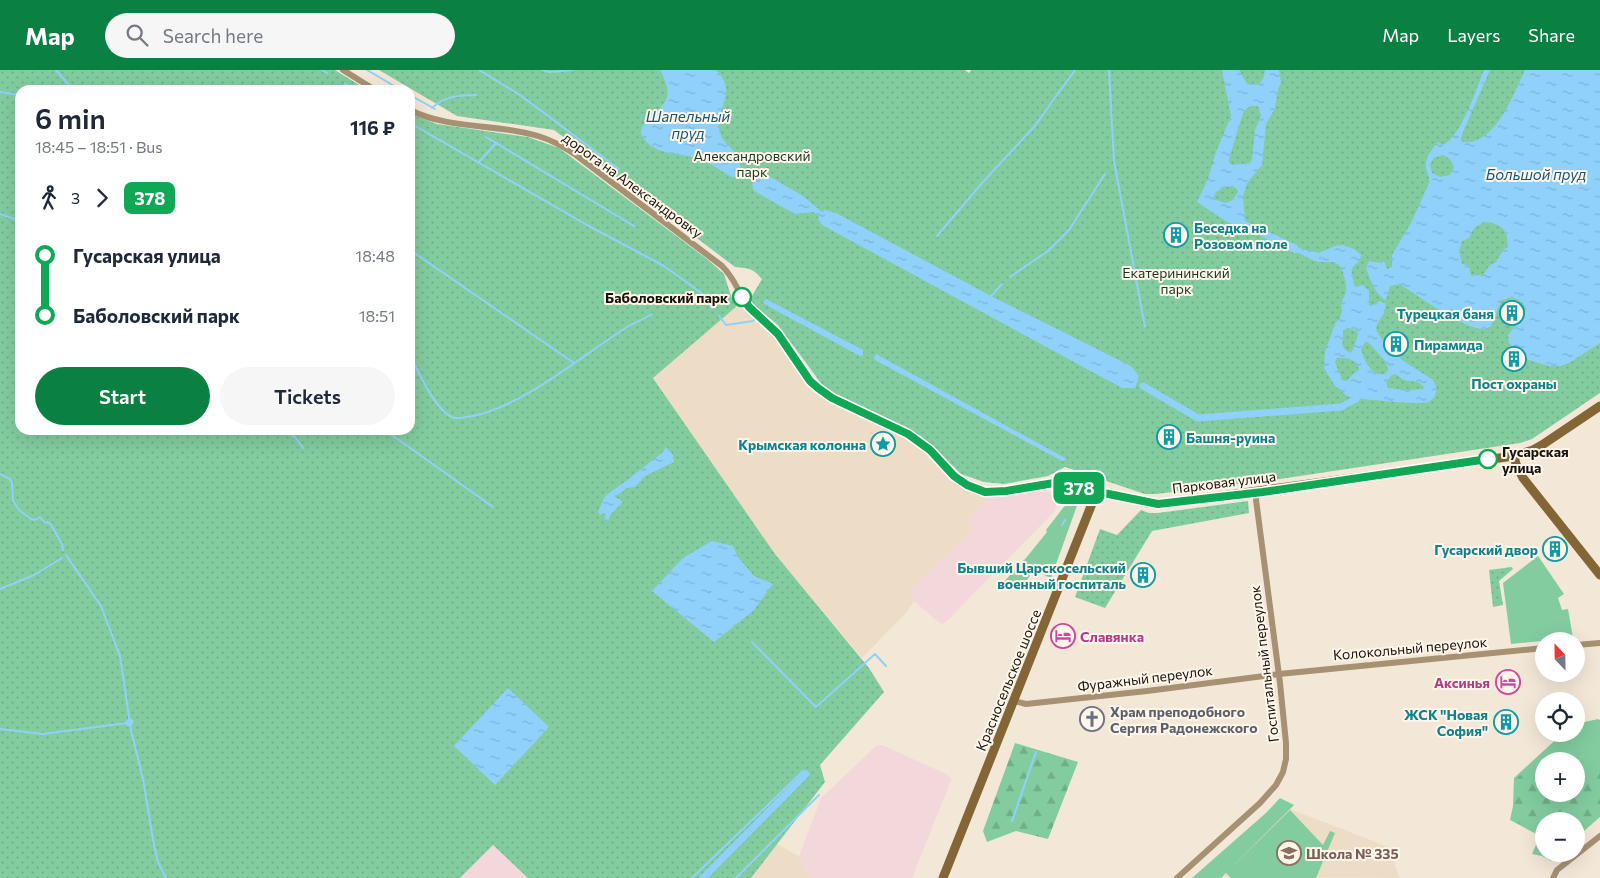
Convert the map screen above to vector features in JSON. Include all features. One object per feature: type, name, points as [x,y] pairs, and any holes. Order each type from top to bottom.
[{"type":"main road","name":"Парковая улица","points":[[1097,491],[1158,504],[1514,456],[1542,445],[1600,406]]},
{"type":"main road","points":[[1514,456],[1523,478],[1600,575]]},
{"type":"main road","name":"Красносельское шоссе","points":[[943,878],[1097,491]]},
{"type":"street","points":[[343,70],[367,85]]},
{"type":"street","name":"дорога на Александровку","points":[[415,112],[431,119],[537,136],[566,148],[722,266],[732,275],[738,288]]},
{"type":"street","name":"Парковая улица","points":[[738,288],[749,307],[773,328],[810,381],[818,388],[837,400],[914,438],[930,450],[954,476],[967,485],[985,492],[1054,483],[1097,491]]},
{"type":"street","name":"Госпитальный переулок","points":[[1177,878],[1276,785],[1283,772],[1286,759],[1279,674],[1255,492]]},
{"type":"street","points":[[1585,644],[1600,643]]},
{"type":"street","name":"Колокольный переулок","points":[[1279,674],[1535,649]]},
{"type":"street","name":"Фуражный переулок","points":[[1014,701],[1026,704],[1279,674]]},
{"type":"street","points":[[1553,878],[1557,870],[1600,836]]},
{"type":"shaded area","points":[[741,303],[770,328],[780,340],[797,369],[820,395],[836,406],[907,438],[934,460],[952,480],[979,495],[990,496],[966,521],[974,529],[910,589],[914,601],[906,613],[862,658],[775,554],[653,377]]},
{"type":"shaded area","points":[[1052,491],[1057,502],[1055,511],[946,622],[942,624],[937,621],[914,601],[910,589],[974,529],[965,521],[990,496]]},
{"type":"shaded area","points":[[877,745],[882,745],[952,778],[912,878],[811,878],[799,856],[821,798]]},
{"type":"shaded area","name":"Школа № 335","points":[[1290,809],[1399,851],[1394,863],[1400,878],[1220,877]]},
{"type":"shaded area","points":[[777,844],[799,856],[811,878],[751,878]]},
{"type":"shaded area","points":[[493,845],[528,878],[460,878]]},
{"type":"green space","name":"Баболовский парк","points":[[0,70],[335,70],[359,85],[15,85],[15,435],[415,435],[415,116],[437,124],[528,137],[559,148],[707,259],[724,274],[732,299],[737,306],[653,378],[775,554],[869,668],[884,692],[820,765],[825,782],[751,878],[528,878],[493,845],[460,878],[0,878]]},
{"type":"green space","name":"Екатерининский парк","points":[[379,70],[965,70],[969,73],[971,70],[1600,70],[1600,393],[1532,439],[1520,443],[1266,481],[1145,494],[1106,481],[1106,479],[1094,474],[1093,476],[1065,467],[1048,476],[1004,484],[984,482],[961,474],[941,454],[910,430],[846,402],[826,390],[778,325],[749,301],[762,279],[755,272],[750,269],[735,267],[554,130],[457,116],[415,91],[415,85],[404,85]]},
{"type":"green space","points":[[1073,498],[1078,503],[1051,578],[1033,570],[1023,587],[1008,582],[1004,589],[1000,586],[1026,558],[1063,508]]},
{"type":"green space","points":[[1248,501],[1249,513],[1152,531],[1105,608],[1075,597],[1100,529],[1117,535],[1141,510],[1149,513],[1158,513]]},
{"type":"green space","points":[[1538,556],[1564,594],[1558,598],[1562,610],[1568,609],[1572,632],[1535,632],[1535,642],[1511,644],[1503,583]]},
{"type":"green space","points":[[1512,567],[1513,569],[1499,581],[1503,605],[1493,607],[1489,570]]},
{"type":"green space","points":[[1600,720],[1600,817],[1585,830],[1585,812],[1535,812],[1535,833],[1510,820],[1513,806],[1514,778],[1535,759],[1535,802],[1585,802],[1585,752],[1542,752],[1553,742],[1585,742],[1585,722]]},
{"type":"green space","points":[[1015,743],[1078,762],[1048,839],[1016,831],[987,842],[983,831]]},
{"type":"green space","points":[[1535,769],[1535,802],[1585,802],[1585,776],[1600,769],[1600,816],[1585,822],[1585,812],[1535,812],[1535,832],[1516,822],[1513,815],[1517,778]]},
{"type":"green space","points":[[1280,798],[1294,805],[1221,878],[1192,878],[1267,812]]},
{"type":"green space","name":"Школа № 335","points":[[1290,810],[1323,845],[1330,831],[1335,833],[1316,878],[1231,878],[1226,873]]},
{"type":"water","name":"Шапельный пруд","points":[[660,70],[716,70],[722,78],[726,92],[719,120],[720,133],[736,153],[741,169],[754,169],[762,172],[803,196],[822,212],[825,210],[836,213],[991,296],[1131,366],[1139,376],[1135,388],[1122,388],[822,225],[818,219],[819,216],[813,212],[795,214],[756,192],[753,189],[752,176],[750,174],[740,173],[732,177],[702,160],[656,149],[650,145],[641,134],[642,128],[665,102],[667,96],[667,86]]},
{"type":"water","points":[[1222,70],[1239,70],[1247,84],[1255,85],[1262,80],[1265,70],[1279,70],[1281,83],[1278,89],[1275,108],[1266,124],[1262,165],[1247,183],[1243,196],[1245,221],[1297,245],[1299,248],[1319,253],[1335,246],[1343,245],[1354,249],[1361,255],[1359,262],[1352,269],[1354,284],[1356,287],[1363,285],[1369,291],[1369,305],[1371,306],[1380,301],[1386,304],[1376,330],[1402,360],[1433,380],[1437,389],[1432,400],[1415,403],[1360,400],[1347,396],[1335,386],[1324,368],[1325,352],[1335,324],[1340,318],[1341,304],[1346,292],[1343,272],[1339,265],[1333,262],[1319,262],[1299,253],[1294,253],[1253,232],[1231,224],[1197,202],[1208,179],[1216,152],[1231,116]],"holes":[[[1250,106],[1258,106],[1261,116],[1255,130],[1252,160],[1250,163],[1232,165],[1229,163],[1229,159],[1244,111]],[[1233,186],[1238,192],[1233,200],[1226,203],[1213,199],[1216,192],[1224,187]],[[1348,328],[1357,331],[1358,334],[1353,350],[1350,353],[1346,351],[1342,343],[1343,330]],[[1365,342],[1368,342],[1386,362],[1388,370],[1385,374],[1376,373],[1369,367],[1361,349]],[[1337,358],[1351,360],[1357,364],[1359,370],[1347,381],[1342,380],[1335,362]],[[1395,374],[1401,379],[1420,383],[1425,389],[1388,388],[1386,382]]]},
{"type":"water","name":"Большой пруд","points":[[1484,70],[1490,70],[1463,132],[1462,142],[1474,141],[1484,136],[1494,127],[1509,104],[1525,70],[1600,70],[1600,343],[1561,366],[1549,366],[1521,358],[1509,343],[1508,335],[1525,313],[1526,308],[1522,302],[1512,297],[1502,300],[1491,325],[1488,328],[1481,329],[1444,313],[1400,284],[1390,286],[1386,300],[1382,298],[1371,282],[1366,268],[1369,261],[1381,263],[1384,261],[1387,269],[1392,267],[1392,255],[1411,223],[1429,183],[1426,170],[1427,158],[1438,142],[1442,145],[1455,134],[1467,112]],"holes":[[[1443,155],[1450,159],[1454,167],[1450,175],[1440,177],[1432,173],[1430,164],[1434,158]],[[1488,222],[1502,227],[1506,233],[1508,247],[1503,250],[1496,262],[1490,265],[1483,275],[1471,276],[1469,266],[1462,264],[1459,251],[1462,241],[1469,238],[1476,227]]]},
{"type":"water","points":[[766,299],[863,350],[863,355],[860,356],[764,304],[763,302]]},
{"type":"water","points":[[876,354],[1066,460],[1062,461],[875,360]]},
{"type":"water","points":[[666,447],[673,455],[674,462],[645,476],[635,487],[626,488],[614,496],[623,502],[611,514],[608,521],[604,521],[606,514],[600,515],[598,512],[605,496],[663,452]]},
{"type":"water","points":[[712,541],[733,546],[738,557],[754,576],[773,584],[753,611],[714,642],[652,591],[683,558]]},
{"type":"water","points":[[508,688],[549,727],[495,785],[454,746]]},
{"type":"waterway","points":[[56,70],[69,85]]},
{"type":"waterway","points":[[322,70],[327,73]]},
{"type":"waterway","points":[[367,70],[392,85]]},
{"type":"waterway","points":[[479,70],[520,95],[619,169]]},
{"type":"waterway","points":[[542,70],[550,72],[573,70]]},
{"type":"waterway","points":[[937,236],[982,183],[1034,127],[1075,70]]},
{"type":"waterway","points":[[1109,70],[1114,161],[1145,327]]},
{"type":"waterway","points":[[0,92],[15,94]]},
{"type":"waterway","points":[[432,108],[447,99],[476,95]]},
{"type":"waterway","points":[[415,98],[435,109]]},
{"type":"waterway","points":[[415,126],[587,225],[664,266],[703,294],[712,308]]},
{"type":"waterway","points":[[486,137],[634,226]]},
{"type":"waterway","points":[[479,162],[496,143]]},
{"type":"waterway","points":[[1010,277],[1048,251],[1069,230],[1105,174]]},
{"type":"waterway","points":[[0,214],[15,219]]},
{"type":"waterway","points":[[415,253],[574,363]]},
{"type":"waterway","points":[[991,296],[1002,284]]},
{"type":"waterway","points":[[415,364],[439,407],[452,417],[465,417],[488,412],[531,392],[613,336],[652,314]]},
{"type":"waterway","points":[[719,316],[726,325],[753,321],[755,318]]},
{"type":"waterway","points":[[1143,386],[1198,418],[1341,407],[1356,399]]},
{"type":"waterway","points":[[292,435],[303,448]]},
{"type":"waterway","points":[[392,435],[493,507]]},
{"type":"waterway","points":[[0,474],[10,479],[13,501],[19,510],[31,519],[35,520],[40,517],[44,522],[50,523],[62,544],[63,550]]},
{"type":"waterway","points":[[1062,525],[1065,520]]},
{"type":"waterway","points":[[66,555],[101,606],[120,656],[131,730],[143,779],[154,845],[158,862],[166,878]]},
{"type":"waterway","points":[[0,589],[34,575],[62,558]]},
{"type":"waterway","points":[[752,642],[816,707],[875,654],[886,666]]},
{"type":"waterway","points":[[0,729],[43,734],[127,723]]},
{"type":"waterway","points":[[1012,821],[1036,752]]},
{"type":"waterway","points":[[692,878],[803,771]]},
{"type":"waterway","points":[[703,878],[806,774]]},
{"type":"waterway","points":[[736,878],[819,795]]},
{"type":"bus line","name":"378","points":[[742,297],[749,307],[773,328],[810,381],[818,388],[832,398],[859,412],[908,434],[930,450],[954,476],[967,485],[985,492],[1006,491],[1054,483],[1158,504],[1263,492],[1488,459]]},
{"type":"place","name":"Беседка на Розовом поле","points":[[1176,235]]},
{"type":"place","name":"Баболовский парк","points":[[742,297]]},
{"type":"place","name":"Турецкая баня","points":[[1512,313]]},
{"type":"place","name":"Пирамида","points":[[1396,344]]},
{"type":"place","name":"Пост охраны","points":[[1514,359]]},
{"type":"place","name":"Башня-руина","points":[[1169,437]]},
{"type":"place","name":"Крымская колонна","points":[[883,444]]},
{"type":"place","name":"Гусарская улица","points":[[1488,459]]},
{"type":"place","name":"Гусарский двор","points":[[1555,549]]},
{"type":"place","name":"Бывший Царскосельский военный госпиталь","points":[[1143,575]]},
{"type":"place","name":"Славянка","points":[[1063,636]]},
{"type":"place","name":"Аксинья","points":[[1508,682]]},
{"type":"place","name":"Храм преподобного Сергия Радонежского","points":[[1092,719]]},
{"type":"place","name":"ЖСК \"Новая София\"","points":[[1506,722]]},
{"type":"place","name":"Школа № 335","points":[[1289,853]]},
{"type":"park label","name":"Александровский парк","points":[[752,164]]}]
